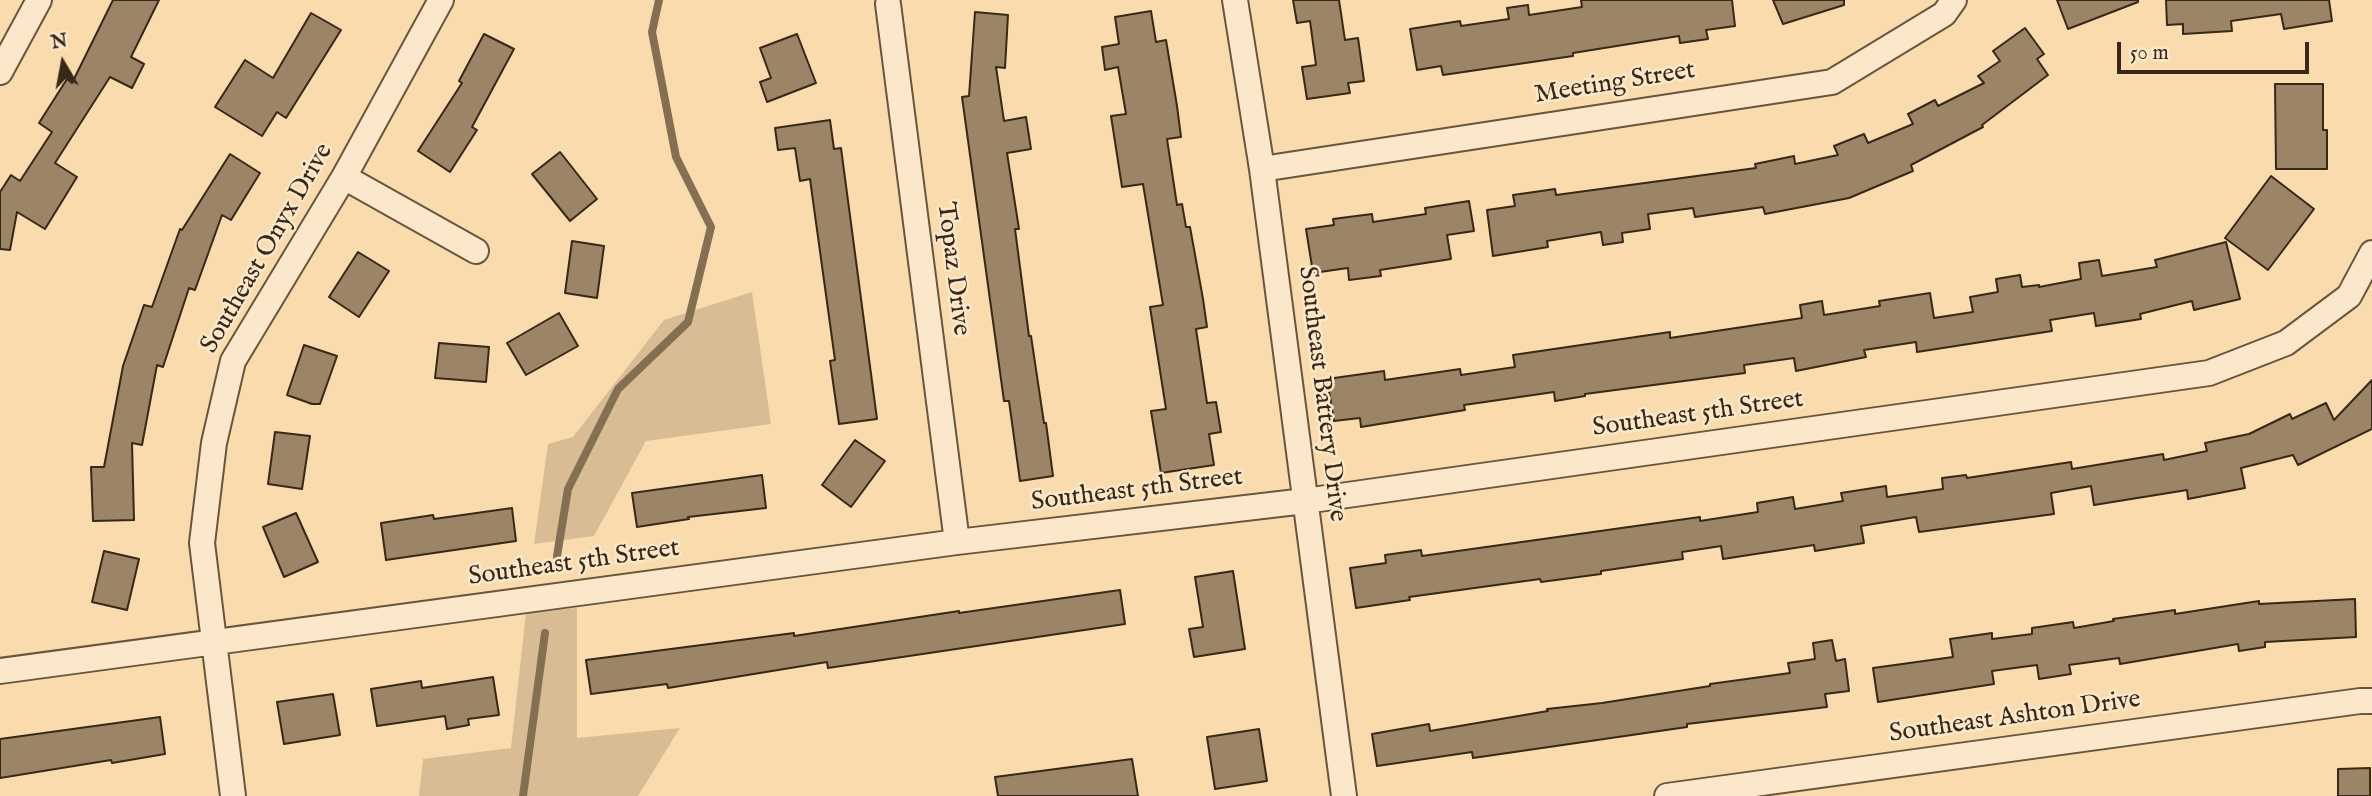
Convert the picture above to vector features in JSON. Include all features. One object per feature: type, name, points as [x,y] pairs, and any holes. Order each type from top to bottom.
[{"type":"street","points":[[0,72],[39,0]]},
{"type":"street","name":"Southeast Onyx Drive","points":[[233,796],[202,543],[215,443],[233,361],[344,177],[442,0]]},
{"type":"street","name":"Southeast Battery Drive","points":[[1235,0],[1262,169],[1344,796]]},
{"type":"street","name":"Meeting Street","points":[[1262,169],[1832,82],[1944,14],[1954,0]]},
{"type":"street","name":"Topaz Drive","points":[[888,4],[957,542]]},
{"type":"street","points":[[344,177],[476,251]]},
{"type":"street","name":"Southeast 5th Street","points":[[0,671],[957,542],[1305,501],[2209,373],[2286,344],[2349,296],[2372,253]]},
{"type":"street","name":"Southeast Ashton Drive","points":[[1667,796],[2372,701]]},
{"type":"shaded area","points":[[752,292],[771,424],[646,441],[594,536],[534,544],[548,444],[573,437],[664,320]]},
{"type":"shaded area","points":[[577,608],[577,738],[680,728],[638,796],[419,796],[423,759],[511,748],[526,613]]},
{"type":"building","points":[[113,0],[159,0],[131,57],[144,64],[132,88],[110,77],[55,163],[77,177],[45,229],[17,212],[10,250],[0,249],[0,192],[11,175],[20,181],[52,132],[39,123],[67,79],[72,83]]},
{"type":"building","points":[[1293,0],[1339,0],[1345,40],[1358,38],[1364,81],[1348,83],[1350,93],[1307,99],[1302,67],[1316,65],[1310,21],[1297,23]]},
{"type":"building","points":[[1581,0],[1732,0],[1735,26],[1706,30],[1708,39],[1680,43],[1679,36],[1573,53],[1573,56],[1443,75],[1441,66],[1417,70],[1410,29],[1460,21],[1461,26],[1509,19],[1507,8],[1528,5],[1529,15],[1582,7]]},
{"type":"building","points":[[1773,0],[1844,0],[1844,5],[1783,24]]},
{"type":"building","points":[[2057,0],[2138,0],[2138,2],[2068,29]]},
{"type":"building","points":[[2166,0],[2329,0],[2332,21],[2284,29],[2281,14],[2231,21],[2232,31],[2183,34],[2183,24],[2167,25]]},
{"type":"building","points":[[1151,11],[1156,42],[1166,40],[1177,106],[1181,137],[1167,139],[1177,205],[1182,204],[1186,227],[1190,227],[1203,299],[1207,327],[1196,329],[1207,403],[1216,402],[1221,432],[1209,434],[1214,465],[1161,473],[1151,411],[1166,409],[1150,307],[1163,305],[1143,184],[1122,187],[1111,116],[1126,114],[1118,67],[1105,70],[1102,47],[1119,44],[1115,17]]},
{"type":"building","points":[[975,12],[1008,15],[1005,68],[996,67],[1004,121],[1026,117],[1031,149],[1007,153],[1019,229],[1015,229],[1029,336],[1053,476],[1020,481],[1009,401],[1004,401],[962,97],[969,96]]},
{"type":"building","points":[[311,13],[341,30],[286,118],[277,112],[262,136],[215,107],[245,60],[273,78]]},
{"type":"building","points":[[2025,28],[2044,54],[2037,59],[2048,75],[1982,125],[1983,127],[1911,165],[1913,171],[1849,198],[1765,214],[1763,207],[1695,217],[1693,208],[1648,214],[1650,229],[1622,233],[1623,242],[1603,245],[1601,232],[1547,241],[1548,247],[1493,256],[1487,210],[1515,206],[1513,195],[1555,189],[1556,195],[1756,168],[1755,164],[1794,156],[1795,164],[1838,155],[1834,146],[1864,134],[1868,143],[1913,124],[1908,114],[1935,100],[1938,106],[1984,83],[1978,76],[2000,61],[1993,51]]},
{"type":"building","points":[[484,34],[514,49],[472,127],[477,130],[450,172],[418,151],[462,83],[459,81]]},
{"type":"building","points":[[797,34],[816,83],[767,102],[760,82],[771,78],[760,48]]},
{"type":"building","points":[[2275,84],[2323,84],[2323,130],[2327,130],[2327,169],[2276,169]]},
{"type":"building","points":[[830,120],[834,149],[841,148],[877,419],[839,424],[830,361],[835,360],[810,179],[800,181],[795,148],[778,150],[775,128]]},
{"type":"building","points":[[560,152],[597,199],[570,221],[532,174]]},
{"type":"building","points":[[230,154],[260,173],[231,220],[222,215],[195,290],[189,288],[163,367],[157,365],[142,445],[132,443],[134,520],[93,521],[91,467],[104,467],[123,366],[144,305],[152,307],[180,229],[182,230]]},
{"type":"building","points":[[2271,176],[2314,209],[2268,270],[2225,238]]},
{"type":"building","points":[[1469,201],[1474,231],[1447,235],[1451,259],[1380,270],[1381,276],[1349,280],[1348,268],[1313,273],[1306,229],[1334,225],[1333,219],[1372,214],[1373,222],[1426,214],[1425,208]]},
{"type":"building","points":[[572,241],[604,246],[597,298],[565,293]]},
{"type":"building","points":[[2226,242],[2240,299],[2194,310],[2192,301],[2140,314],[2141,319],[2096,326],[2094,313],[2050,320],[2052,331],[1917,352],[1916,342],[1864,350],[1866,357],[1796,371],[1794,358],[1744,365],[1745,373],[1585,394],[1555,401],[1554,392],[1464,405],[1465,410],[1361,427],[1360,418],[1334,421],[1327,379],[1384,371],[1385,380],[1460,369],[1461,375],[1515,367],[1513,355],[1670,332],[1670,338],[1802,318],[1800,305],[1822,301],[1824,315],[1880,306],[1879,301],[1930,293],[1934,318],[1973,312],[1970,297],[1998,292],[1996,279],[2020,275],[2022,287],[2039,287],[2081,279],[2079,263],[2099,260],[2102,276],[2157,267],[2155,260]]},
{"type":"building","points":[[358,252],[389,271],[359,317],[329,297]]},
{"type":"building","points":[[559,313],[578,346],[526,375],[507,343]]},
{"type":"building","points":[[439,343],[489,347],[486,382],[435,378]]},
{"type":"building","points":[[304,345],[337,356],[320,404],[312,404],[287,395]]},
{"type":"building","points":[[2372,380],[2372,429],[2298,465],[2293,455],[2241,468],[2245,488],[2188,499],[2187,490],[2094,505],[2091,486],[2051,493],[2054,514],[1919,532],[1916,517],[1861,526],[1864,543],[1815,551],[1814,545],[1723,559],[1721,546],[1682,552],[1683,559],[1601,571],[1601,574],[1541,582],[1540,579],[1409,597],[1410,600],[1356,608],[1350,568],[1386,563],[1385,555],[1421,550],[1422,556],[1700,517],[1700,521],[1758,512],[1757,503],[1793,497],[1795,509],[1843,501],[1841,493],[1886,486],[1887,497],[1943,489],[1942,478],[1966,475],[1967,478],[2071,462],[2072,469],[2163,454],[2164,460],[2207,451],[2205,443],[2249,434],[2290,414],[2292,419],[2326,403],[2334,420]]},
{"type":"building","points":[[275,432],[310,436],[302,489],[268,484]]},
{"type":"building","points":[[855,440],[885,461],[851,507],[822,485]]},
{"type":"building","points":[[762,475],[766,508],[688,517],[689,519],[637,527],[632,493]]},
{"type":"building","points":[[512,508],[516,541],[386,560],[381,523]]},
{"type":"building","points":[[296,513],[318,562],[284,577],[263,527]]},
{"type":"building","points":[[104,551],[139,559],[127,610],[92,602]]},
{"type":"building","points":[[1233,571],[1245,649],[1194,657],[1189,629],[1203,627],[1195,577]]},
{"type":"building","points":[[1120,590],[1125,624],[828,668],[827,662],[668,688],[667,684],[591,694],[586,660],[794,633],[794,636]]},
{"type":"building","points":[[2355,599],[2356,637],[2265,642],[2265,647],[2239,651],[2238,644],[2120,664],[2119,658],[2069,665],[2071,674],[2039,679],[2037,665],[1992,671],[1994,684],[1878,702],[1873,668],[1953,657],[1950,639],[1992,633],[1992,639],[2032,634],[2032,628],[2073,622],[2074,628],[2114,621],[2113,619],[2175,610],[2175,614],[2259,601],[2259,604]]},
{"type":"building","points":[[1832,640],[1836,661],[1845,659],[1849,691],[1825,694],[1827,707],[1687,724],[1687,727],[1473,758],[1472,752],[1377,766],[1372,734],[1429,724],[1430,731],[1548,711],[1547,709],[1602,703],[1790,673],[1788,663],[1815,659],[1813,643]]},
{"type":"building","points":[[493,677],[499,715],[468,719],[469,725],[447,729],[445,716],[377,726],[371,689],[421,681],[422,688]]},
{"type":"building","points":[[333,694],[340,735],[284,744],[277,702]]},
{"type":"building","points":[[160,717],[165,754],[0,778],[0,739]]},
{"type":"building","points":[[1259,729],[1267,781],[1215,789],[1207,737]]},
{"type":"building","points":[[1132,759],[1138,796],[998,796],[995,777]]},
{"type":"building","points":[[2370,768],[2370,796],[2338,796],[2338,769]]},
{"type":"waterway","points":[[557,556],[568,489],[618,389],[688,322],[711,227],[676,157],[652,32],[659,0]]},
{"type":"waterway","points":[[523,796],[545,633]]}]
